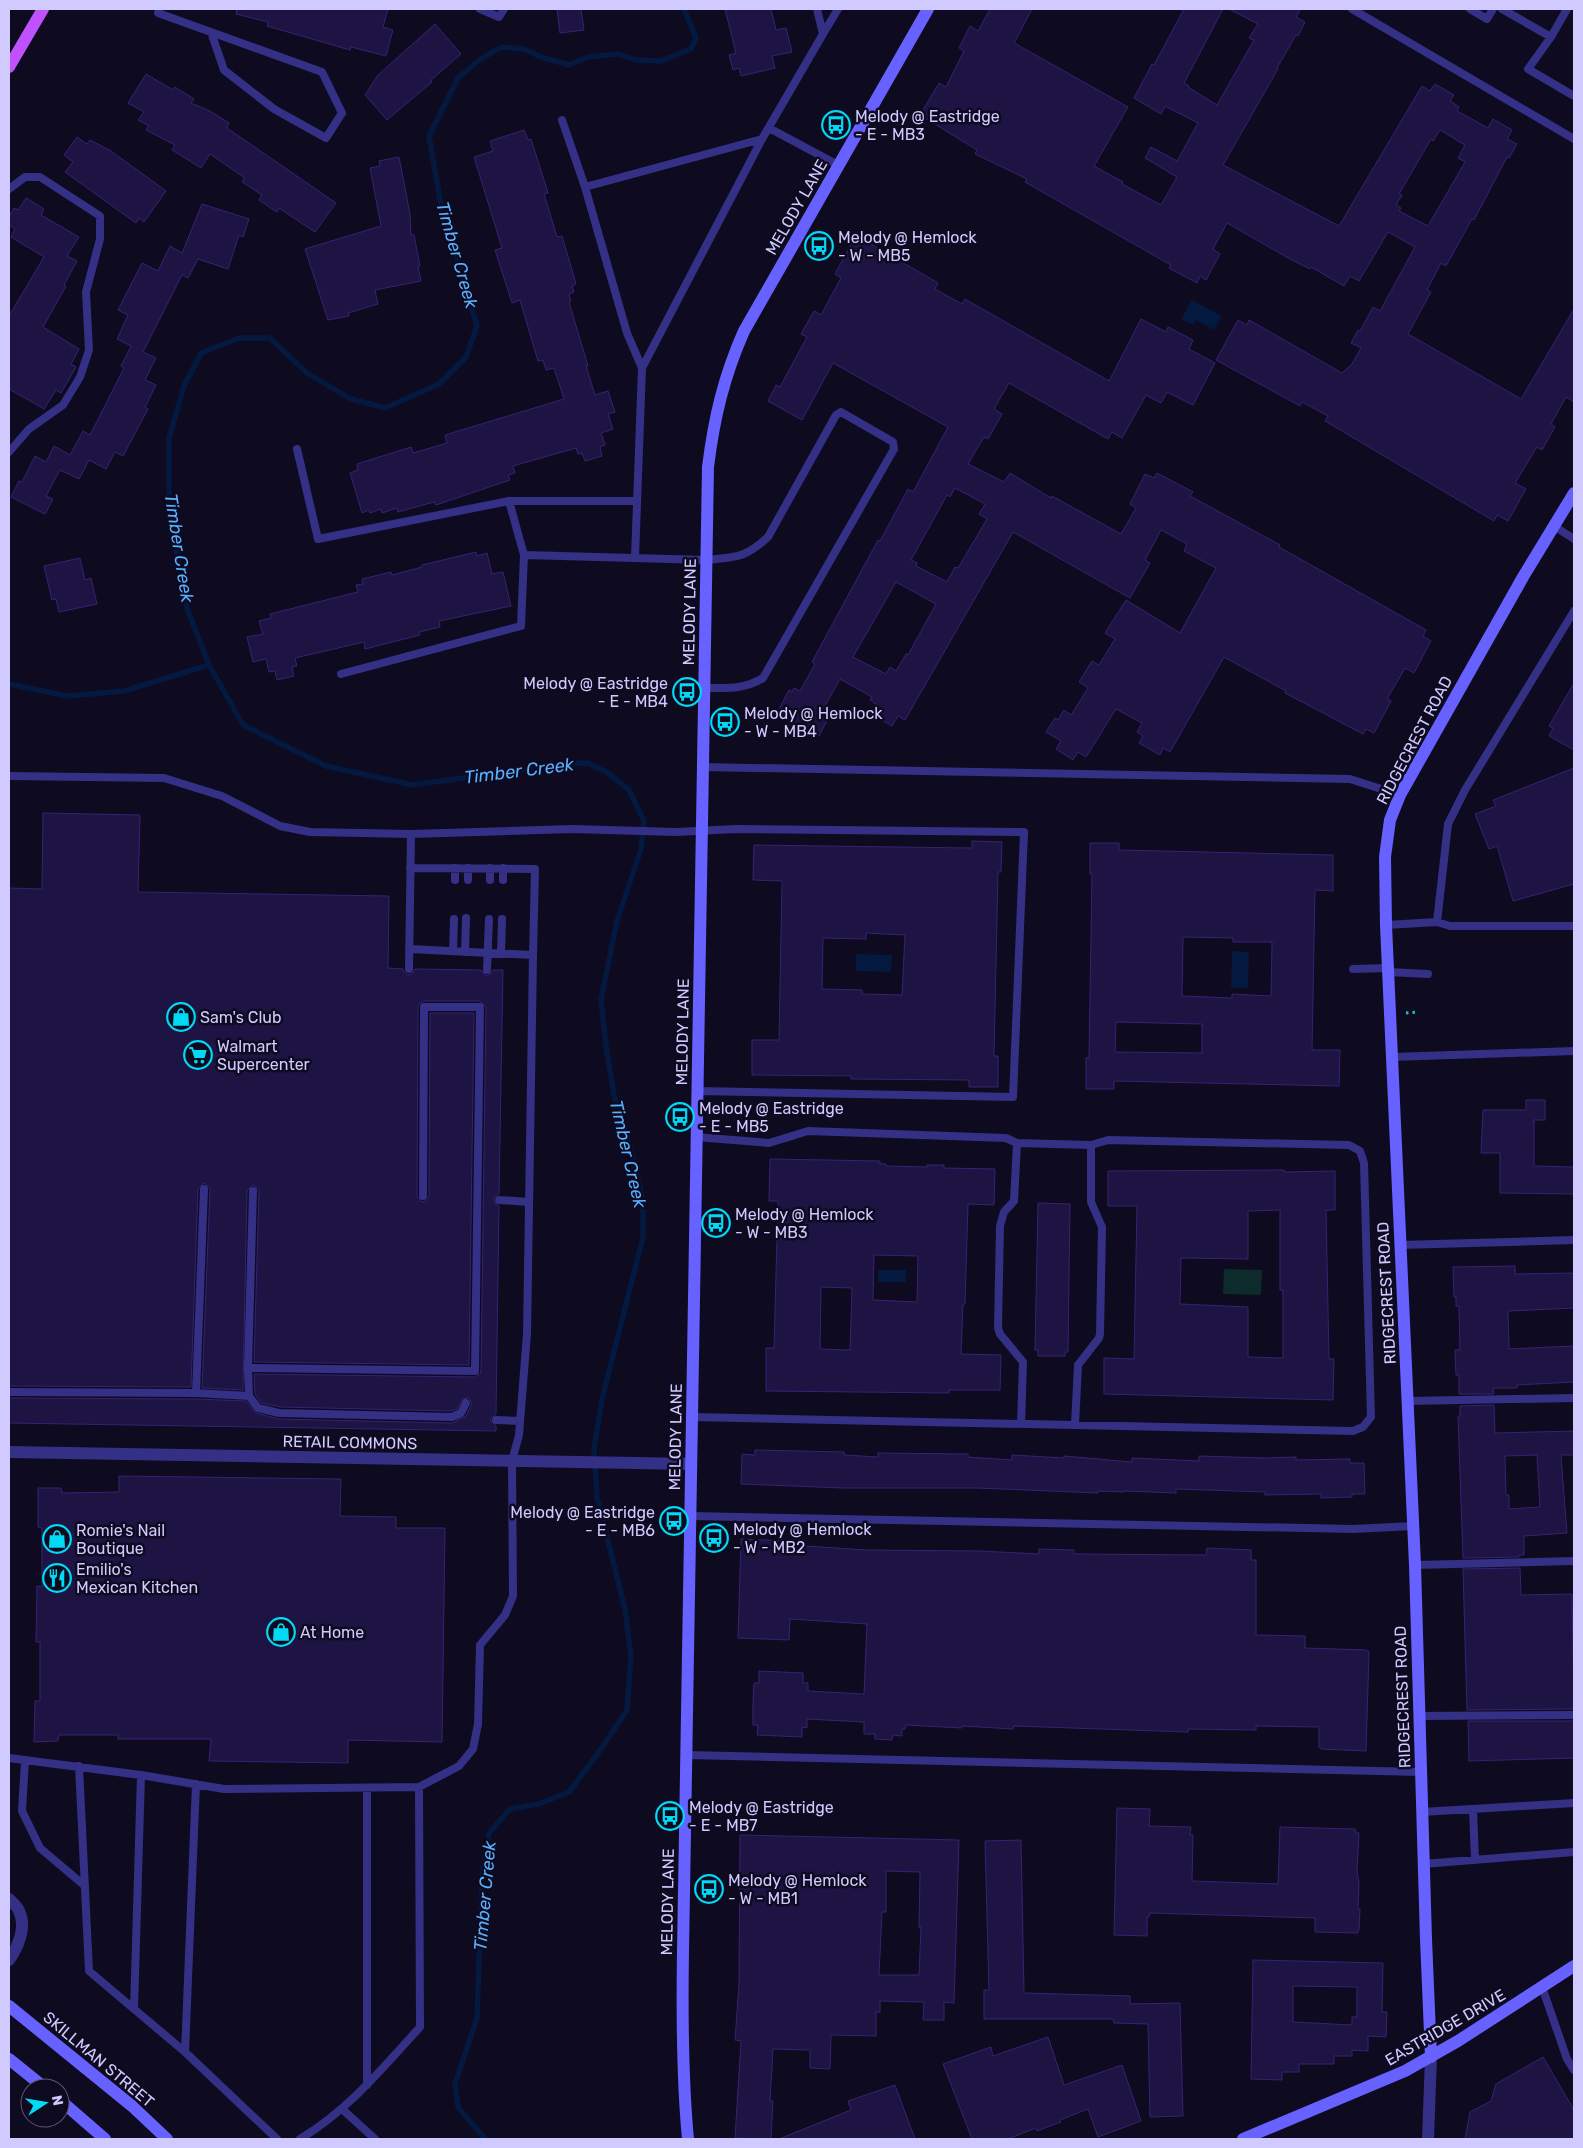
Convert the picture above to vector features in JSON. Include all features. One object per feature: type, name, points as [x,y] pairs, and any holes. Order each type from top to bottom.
[{"type":"main road","points":[[9,67],[43,9]]},
{"type":"street","name":"MELODY LANE","points":[[688,2139],[683,2091],[682,2031],[708,467],[711,441],[728,365],[744,331],[928,9]]},
{"type":"street","name":"RIDGECREST ROAD","points":[[1428,2139],[1431,2057],[1423,1864],[1415,1565],[1387,970],[1385,857],[1390,820],[1400,795],[1523,577],[1574,493]]},
{"type":"street","name":"RETAIL COMMONS","points":[[9,1452],[691,1464]]},
{"type":"street","points":[[9,1899],[20,1911],[22,1934],[9,1960]]},
{"type":"street","name":"EASTRIDGE DRIVE","points":[[1243,2139],[1405,2071],[1431,2057],[1574,1966]]},
{"type":"street","name":"SKILLMAN STREET","points":[[9,2006],[132,2106],[168,2139]]},
{"type":"street","points":[[9,2059],[33,2078]]},
{"type":"street","points":[[70,2109],[105,2139]]},
{"type":"lane","points":[[159,9],[158,13],[212,32],[322,72],[342,113],[326,138],[274,109],[224,70],[212,32]]},
{"type":"lane","points":[[480,9],[499,17],[504,9]]},
{"type":"lane","points":[[817,9],[823,34]]},
{"type":"lane","points":[[635,558],[642,368],[762,139],[838,9]]},
{"type":"lane","points":[[1352,9],[1574,139]]},
{"type":"lane","points":[[1470,9],[1487,19],[1493,9]]},
{"type":"lane","points":[[1502,9],[1551,38]]},
{"type":"lane","points":[[1567,9],[1551,38],[1528,69],[1574,96]]},
{"type":"lane","points":[[562,120],[585,187],[627,333],[642,368]]},
{"type":"lane","points":[[769,128],[838,165]]},
{"type":"lane","points":[[585,187],[762,139]]},
{"type":"lane","points":[[9,189],[25,177],[40,176],[100,216],[100,239],[86,292],[89,350],[80,377],[63,405],[29,429],[9,452]]},
{"type":"lane","points":[[524,555],[707,560],[736,557],[753,551],[768,537],[836,415],[841,412],[893,442],[894,449],[763,678],[753,685],[743,688],[704,688]]},
{"type":"lane","points":[[297,449],[318,539],[509,501],[636,501]]},
{"type":"lane","points":[[341,674],[521,626],[524,555],[509,501]]},
{"type":"lane","points":[[1554,526],[1574,539]]},
{"type":"lane","points":[[1437,922],[1448,824],[1465,790],[1574,611]]},
{"type":"lane","points":[[703,767],[1350,779],[1400,795]]},
{"type":"lane","points":[[9,776],[164,778],[222,796],[280,826],[310,832],[411,834],[573,830],[702,831],[736,829],[1024,832],[1013,1097],[697,1091]]},
{"type":"lane","points":[[409,969],[411,834]]},
{"type":"lane","points":[[9,1758],[79,1766],[224,1789],[419,1787],[459,1766],[473,1749],[478,1724],[480,1646],[490,1631],[505,1615],[513,1596],[512,1461],[520,1421],[527,1334],[535,869],[410,868]]},
{"type":"lane","points":[[455,868],[455,880]]},
{"type":"lane","points":[[468,868],[468,880]]},
{"type":"lane","points":[[490,868],[490,880]]},
{"type":"lane","points":[[503,868],[503,880]]},
{"type":"lane","points":[[465,952],[466,918]]},
{"type":"lane","points":[[453,951],[454,919]]},
{"type":"lane","points":[[487,970],[489,919]]},
{"type":"lane","points":[[501,953],[502,919]]},
{"type":"lane","points":[[1386,925],[1437,922],[1450,926],[1574,926]]},
{"type":"lane","points":[[409,949],[533,955]]},
{"type":"lane","points":[[1354,968],[1428,974]]},
{"type":"lane","points":[[248,1368],[476,1371],[480,1007],[424,1007],[423,1196]]},
{"type":"lane","points":[[1392,1057],[1574,1052]]},
{"type":"lane","points":[[692,1417],[1353,1431],[1363,1427],[1371,1417],[1364,1164],[1360,1151],[1349,1145],[1108,1140],[1091,1145],[1017,1143],[1006,1138],[808,1131],[769,1143],[696,1137]]},
{"type":"lane","points":[[1017,1143],[1014,1201],[1004,1212],[1000,1226],[998,1328],[1000,1334],[1023,1362],[1021,1424]]},
{"type":"lane","points":[[1075,1425],[1078,1365],[1100,1334],[1102,1227],[1091,1202],[1091,1145]]},
{"type":"lane","points":[[196,1393],[204,1189]]},
{"type":"lane","points":[[253,1191],[248,1396],[258,1408],[279,1413],[452,1417],[461,1413],[466,1403]]},
{"type":"lane","points":[[499,1200],[529,1202]]},
{"type":"lane","points":[[1400,1245],[1574,1240]]},
{"type":"lane","points":[[9,1392],[196,1393],[248,1396]]},
{"type":"lane","points":[[1408,1401],[1574,1398]]},
{"type":"lane","points":[[496,1420],[520,1421]]},
{"type":"lane","points":[[690,1516],[1352,1529],[1413,1526]]},
{"type":"lane","points":[[1415,1565],[1574,1560]]},
{"type":"lane","points":[[1419,1716],[1574,1715]]},
{"type":"lane","points":[[686,1755],[1421,1772]]},
{"type":"lane","points":[[25,1760],[22,1811],[40,1848],[84,1886]]},
{"type":"lane","points":[[79,1766],[89,1972],[185,2052],[277,2139]]},
{"type":"lane","points":[[134,2009],[141,1775]]},
{"type":"lane","points":[[185,2052],[196,1784]]},
{"type":"lane","points":[[305,2138],[327,2122],[367,2085],[420,2027],[419,1787]]},
{"type":"lane","points":[[367,1788],[367,2085]]},
{"type":"lane","points":[[1422,1812],[1574,1803]]},
{"type":"lane","points":[[1472,1809],[1475,1860]]},
{"type":"lane","points":[[1423,1864],[1574,1852]]},
{"type":"lane","points":[[1542,1987],[1567,2059],[1574,2070]]},
{"type":"lane","points":[[342,2109],[375,2139]]},
{"type":"path","points":[[1406,1013],[1419,1012]]},
{"type":"green space","points":[[1224,1269],[1262,1270],[1261,1295],[1223,1294]]},
{"type":"water","points":[[1192,300],[1222,316],[1214,330],[1196,320],[1193,325],[1181,319]]},
{"type":"water","points":[[1232,951],[1249,952],[1248,988],[1231,988]]},
{"type":"water","points":[[856,954],[892,955],[891,972],[856,971]]},
{"type":"water","points":[[878,1270],[906,1270],[906,1282],[878,1282]]},
{"type":"building","points":[[237,9],[388,9],[383,27],[393,30],[386,56],[351,47],[350,50],[267,26],[268,22],[236,14]]},
{"type":"building","points":[[557,9],[581,9],[584,30],[560,33]]},
{"type":"building","points":[[725,9],[771,9],[776,30],[786,28],[792,52],[772,56],[775,68],[741,76],[739,68],[733,70],[729,55],[736,53]]},
{"type":"building","points":[[990,9],[1032,9],[1014,43],[1128,107],[1094,166],[1161,205],[1177,177],[1145,158],[1151,147],[1177,161],[1198,123],[1165,106],[1161,114],[1134,98],[1184,9],[1223,9],[1184,83],[1217,105],[1254,40],[1249,38],[1258,24],[1229,9],[1301,9],[1296,17],[1305,22],[1298,36],[1296,35],[1223,165],[1339,226],[1422,86],[1430,91],[1435,84],[1454,95],[1450,101],[1459,107],[1457,111],[1488,128],[1493,119],[1512,130],[1507,139],[1517,144],[1509,158],[1507,157],[1474,220],[1472,219],[1446,266],[1441,263],[1427,290],[1431,292],[1408,334],[1521,399],[1574,309],[1574,402],[1566,397],[1551,424],[1555,427],[1542,450],[1537,447],[1515,483],[1526,489],[1508,521],[1497,515],[1494,521],[1325,421],[1328,416],[1302,402],[1300,406],[1216,360],[1238,320],[1247,325],[1249,320],[1342,373],[1352,364],[1361,348],[1351,343],[1358,330],[1360,331],[1373,307],[1380,311],[1415,247],[1388,232],[1359,281],[1350,276],[1344,286],[1311,267],[1310,269],[1290,259],[1227,223],[1213,249],[1220,254],[1206,280],[1200,276],[1197,283],[1169,268],[1171,265],[1025,182],[1027,179],[975,154],[977,150],[920,115],[939,83],[946,87],[964,51],[959,48],[970,26],[978,31]],"holes":[[[1440,130],[1465,145],[1458,158],[1465,162],[1428,226],[1399,211],[1401,208],[1396,205],[1402,195],[1399,194],[1431,139],[1433,141]]]},
{"type":"building","points":[[435,24],[461,54],[431,80],[432,82],[387,120],[365,95],[378,75]]},
{"type":"building","points":[[146,74],[173,90],[175,87],[194,99],[191,103],[210,111],[229,123],[227,128],[336,203],[315,232],[279,208],[277,212],[259,200],[262,195],[242,182],[245,178],[210,154],[201,168],[172,150],[175,145],[146,130],[149,126],[138,120],[144,112],[128,103]]},
{"type":"building","points":[[524,130],[528,140],[531,139],[548,193],[544,194],[557,237],[562,236],[576,284],[572,286],[574,292],[569,294],[571,301],[569,302],[595,395],[608,391],[615,412],[608,414],[613,429],[601,433],[605,445],[600,447],[602,456],[585,461],[582,453],[578,454],[576,448],[513,466],[515,473],[508,475],[510,480],[436,505],[434,502],[398,512],[397,508],[382,513],[381,509],[370,513],[369,510],[362,513],[350,473],[358,470],[357,464],[411,447],[413,453],[447,443],[445,435],[564,399],[554,368],[546,370],[543,360],[538,361],[520,300],[512,303],[495,250],[502,248],[474,157],[493,151],[490,141]]},
{"type":"building","points":[[77,137],[87,144],[90,140],[111,151],[166,191],[144,222],[139,218],[136,223],[65,172],[73,162],[64,155]]},
{"type":"building","points":[[399,157],[410,214],[411,235],[414,235],[421,281],[375,290],[378,304],[348,313],[349,316],[328,320],[305,249],[381,226],[370,168],[380,166],[379,161]]},
{"type":"building","points":[[26,198],[44,209],[41,215],[79,237],[67,256],[77,261],[64,285],[66,286],[43,327],[79,349],[71,364],[76,367],[61,393],[56,390],[44,409],[9,389],[9,316],[44,257],[11,237],[15,229],[9,225],[9,217],[14,208],[18,210]]},
{"type":"building","points":[[202,204],[249,219],[243,237],[239,235],[228,269],[198,259],[188,278],[182,275],[143,352],[156,358],[145,380],[156,385],[145,407],[148,409],[123,456],[115,452],[106,469],[89,460],[79,479],[60,470],[46,496],[53,499],[45,514],[11,497],[19,481],[22,482],[35,456],[46,462],[54,446],[70,455],[83,431],[90,435],[124,368],[121,366],[131,346],[117,339],[128,315],[118,310],[142,263],[158,271],[170,246],[182,253]]},
{"type":"building","points":[[862,239],[938,283],[935,289],[962,304],[965,299],[1109,381],[1141,319],[1166,332],[1168,327],[1193,340],[1189,349],[1215,363],[1193,405],[1167,392],[1161,403],[1146,395],[1122,438],[1112,432],[1108,439],[1009,383],[994,409],[1002,414],[988,439],[984,437],[968,464],[1004,482],[1010,473],[1051,498],[1052,496],[1121,534],[1136,508],[1130,504],[1145,474],[1154,478],[1157,473],[1193,492],[1190,496],[1280,545],[1279,547],[1426,630],[1423,636],[1431,641],[1414,673],[1405,668],[1387,699],[1391,701],[1374,733],[1366,729],[1363,734],[1285,693],[1286,691],[1224,657],[1170,752],[1163,748],[1160,755],[1139,743],[1143,736],[1137,732],[1142,723],[1116,709],[1086,757],[1078,752],[1073,760],[1056,749],[1061,741],[1046,732],[1055,718],[1058,720],[1064,710],[1071,715],[1088,688],[1079,682],[1092,661],[1099,665],[1115,639],[1105,633],[1126,600],[1180,633],[1216,568],[1184,551],[1187,544],[1161,530],[1145,560],[1150,563],[1130,598],[1013,532],[905,720],[898,716],[892,726],[873,715],[878,706],[870,700],[872,697],[840,679],[825,706],[832,711],[819,736],[809,731],[806,738],[786,727],[791,719],[778,711],[789,690],[792,692],[794,688],[800,691],[815,664],[812,662],[878,540],[880,541],[908,489],[913,492],[948,427],[833,363],[802,420],[768,401],[776,385],[780,387],[807,337],[801,334],[814,311],[821,315],[841,278],[835,274],[853,241],[859,245]],"holes":[[[955,488],[985,504],[979,514],[987,519],[958,568],[955,567],[947,582],[916,566],[917,563],[911,560],[947,495],[950,497]],[[896,582],[936,604],[908,655],[906,654],[896,671],[890,667],[886,674],[853,657]]]},
{"type":"building","points":[[476,552],[477,556],[487,553],[492,574],[503,572],[511,606],[439,621],[440,627],[419,632],[420,635],[365,649],[364,642],[295,658],[297,666],[292,667],[294,676],[277,680],[275,671],[269,672],[266,659],[253,662],[247,637],[263,634],[259,621],[271,618],[270,614],[358,592],[356,585],[363,584],[362,579],[391,572],[392,575],[422,567],[422,565]]},
{"type":"building","points":[[80,558],[85,580],[91,578],[97,604],[59,612],[56,599],[52,600],[44,566]]},
{"type":"building","points":[[1574,683],[1574,750],[1549,736],[1553,728],[1549,726]]},
{"type":"building","points":[[1574,768],[1574,884],[1513,901],[1497,846],[1489,849],[1475,814],[1496,806],[1493,800]]},
{"type":"building","points":[[43,813],[140,815],[138,892],[389,896],[388,968],[403,969],[408,975],[412,974],[415,969],[481,970],[487,976],[493,970],[503,970],[499,1194],[493,1200],[499,1206],[496,1414],[490,1420],[496,1426],[496,1431],[9,1423],[9,1398],[246,1401],[256,1413],[279,1419],[452,1423],[466,1416],[472,1403],[469,1398],[463,1399],[457,1409],[451,1411],[280,1407],[261,1403],[255,1394],[254,1374],[475,1377],[481,1371],[486,1007],[480,1001],[424,1001],[418,1007],[417,1196],[422,1202],[426,1201],[429,1196],[430,1013],[474,1013],[469,1365],[254,1362],[259,1191],[253,1185],[247,1191],[243,1390],[202,1388],[210,1189],[204,1183],[198,1189],[191,1387],[9,1386],[9,888],[42,889]]},
{"type":"building","points":[[972,841],[1002,842],[1001,872],[998,872],[994,1056],[998,1056],[998,1087],[969,1087],[969,1080],[851,1079],[851,1076],[752,1075],[752,1040],[779,1040],[782,881],[753,880],[754,845],[972,848]],"holes":[[[866,933],[905,935],[902,995],[862,994],[862,990],[822,989],[823,938],[866,939]]]},
{"type":"building","points":[[1090,843],[1119,843],[1119,850],[1333,855],[1333,891],[1315,890],[1312,1050],[1340,1050],[1339,1086],[1114,1081],[1114,1089],[1086,1089],[1086,1058],[1089,1058],[1092,874],[1090,874]],"holes":[[[1183,937],[1233,938],[1233,942],[1272,942],[1271,996],[1232,994],[1232,998],[1182,996]],[[1116,1022],[1202,1024],[1202,1053],[1115,1052]]]},
{"type":"building","points":[[1526,1100],[1545,1100],[1545,1120],[1534,1120],[1534,1166],[1574,1167],[1574,1194],[1500,1193],[1500,1153],[1481,1153],[1483,1110],[1526,1110]]},
{"type":"building","points":[[770,1159],[880,1161],[880,1164],[886,1164],[886,1166],[927,1167],[927,1165],[944,1165],[944,1168],[995,1169],[994,1205],[968,1204],[965,1304],[963,1304],[961,1354],[1001,1355],[1000,1390],[949,1390],[949,1393],[766,1391],[766,1348],[774,1348],[778,1201],[769,1201]],"holes":[[[874,1255],[918,1256],[917,1302],[873,1300]],[[821,1287],[852,1288],[850,1350],[820,1349]]]},
{"type":"building","points":[[1108,1171],[1335,1171],[1335,1210],[1326,1210],[1329,1359],[1334,1359],[1333,1400],[1104,1394],[1104,1358],[1134,1359],[1137,1206],[1108,1206]],"holes":[[[1280,1210],[1280,1290],[1283,1290],[1283,1358],[1248,1357],[1248,1307],[1180,1304],[1181,1258],[1248,1259],[1248,1211]]]},
{"type":"building","points":[[1038,1203],[1070,1204],[1068,1352],[1065,1352],[1065,1356],[1038,1356],[1038,1350],[1035,1350]]},
{"type":"building","points":[[1515,1266],[1515,1274],[1574,1273],[1574,1308],[1508,1311],[1509,1349],[1574,1346],[1574,1382],[1517,1385],[1517,1388],[1493,1388],[1494,1394],[1459,1394],[1459,1375],[1456,1375],[1455,1350],[1460,1350],[1459,1306],[1456,1306],[1456,1297],[1454,1297],[1453,1267]]},
{"type":"building","points":[[1494,1405],[1495,1433],[1574,1431],[1574,1455],[1561,1455],[1567,1533],[1524,1536],[1524,1555],[1519,1555],[1519,1557],[1463,1558],[1458,1416],[1460,1416],[1460,1406]],"holes":[[[1537,1455],[1540,1507],[1509,1509],[1509,1495],[1506,1495],[1505,1456]]]},
{"type":"building","points":[[755,1450],[844,1452],[844,1455],[878,1457],[878,1453],[968,1454],[968,1457],[1012,1460],[1012,1455],[1064,1458],[1064,1456],[1132,1462],[1132,1458],[1199,1461],[1199,1456],[1296,1457],[1296,1460],[1350,1459],[1350,1463],[1364,1463],[1365,1494],[1352,1494],[1352,1497],[1321,1498],[1321,1494],[1265,1495],[1265,1492],[1176,1489],[1176,1493],[1098,1491],[1098,1493],[977,1488],[843,1488],[741,1484],[742,1454],[755,1455]]},
{"type":"building","name":"At Home","points":[[119,1476],[341,1479],[340,1516],[396,1517],[396,1528],[445,1528],[442,1742],[348,1740],[348,1763],[209,1761],[211,1739],[118,1739],[118,1735],[59,1735],[58,1741],[34,1742],[35,1701],[40,1701],[40,1642],[36,1642],[37,1586],[42,1587],[42,1528],[38,1527],[38,1488],[61,1488],[62,1493],[119,1492]]},
{"type":"building","points":[[741,1539],[790,1541],[790,1545],[866,1550],[980,1551],[1039,1554],[1039,1549],[1074,1550],[1074,1554],[1206,1555],[1207,1548],[1251,1550],[1251,1560],[1256,1560],[1256,1635],[1305,1636],[1305,1648],[1366,1650],[1369,1652],[1366,1751],[1321,1749],[1319,1747],[1319,1727],[1256,1726],[1256,1730],[1188,1729],[1188,1732],[1014,1726],[1013,1729],[906,1725],[905,1729],[902,1729],[902,1736],[893,1735],[892,1740],[875,1739],[875,1734],[864,1734],[864,1722],[807,1719],[807,1728],[802,1727],[802,1737],[757,1735],[758,1725],[753,1725],[753,1703],[754,1683],[759,1683],[759,1671],[803,1673],[803,1683],[808,1683],[808,1691],[864,1694],[867,1624],[790,1619],[789,1640],[738,1638]]},
{"type":"building","points":[[1520,1568],[1521,1595],[1572,1594],[1574,1709],[1467,1710],[1463,1569]]},
{"type":"building","points":[[1468,1721],[1574,1721],[1574,1758],[1469,1761]]},
{"type":"building","points":[[1117,1808],[1150,1809],[1149,1826],[1191,1827],[1190,1835],[1193,1835],[1192,1881],[1278,1884],[1280,1827],[1355,1829],[1356,1833],[1359,1833],[1357,1871],[1359,1883],[1358,1909],[1360,1909],[1358,1933],[1315,1932],[1315,1918],[1150,1913],[1149,1917],[1147,1917],[1147,1936],[1114,1935]]},
{"type":"building","points":[[740,1835],[959,1840],[954,2003],[944,2002],[944,2020],[923,2020],[924,2002],[880,2001],[880,2012],[876,2012],[876,2036],[831,2035],[830,2069],[810,2068],[810,2050],[773,2049],[770,2101],[773,2101],[771,2139],[735,2138],[741,2041],[735,2040],[739,1984]],"holes":[[[886,1871],[920,1872],[919,1927],[921,1927],[919,1975],[879,1975],[882,1912],[886,1912]]]},
{"type":"building","points":[[1021,1840],[1024,1993],[1130,1996],[1130,2004],[1180,2003],[1183,2116],[1150,2117],[1148,2024],[1114,2023],[1113,2019],[984,2019],[984,1990],[989,1990],[985,1841]]},
{"type":"building","points":[[1253,1960],[1383,1963],[1382,2012],[1387,2012],[1386,2037],[1368,2036],[1368,2051],[1352,2050],[1352,2056],[1334,2056],[1334,2064],[1299,2064],[1299,2072],[1282,2072],[1282,2080],[1251,2079]],"holes":[[[1293,1986],[1357,1987],[1357,2017],[1352,2017],[1352,2025],[1293,2022]]]},
{"type":"building","points":[[1048,2037],[1064,2085],[1122,2065],[1141,2121],[1098,2137],[1088,2109],[1037,2131],[1036,2128],[1008,2139],[972,2139],[943,2064],[991,2047],[993,2056]]},
{"type":"building","points":[[1543,2057],[1574,2110],[1574,2139],[1465,2139],[1470,2112],[1491,2101],[1496,2084]]},
{"type":"building","points":[[895,2085],[915,2139],[779,2139],[851,2110],[848,2101]]},
{"type":"waterway","name":"Timber Creek","points":[[485,2139],[458,2107],[455,2084],[477,2018],[482,1877],[489,1833],[510,1809],[539,1804],[569,1792],[627,1710],[631,1656],[625,1609],[597,1497],[594,1449],[602,1399],[643,1237],[643,1201],[633,1157],[614,1095],[601,1000],[617,921],[641,849],[644,821],[629,790],[608,773],[588,763],[561,764],[413,785],[326,766],[243,725],[209,665],[187,608],[169,510],[169,438],[184,386],[201,353],[239,338],[270,338],[307,373],[351,399],[385,408],[439,384],[466,357],[477,326],[440,200],[429,136],[458,78],[478,61],[501,47],[524,49],[541,57],[569,65],[588,57],[618,54],[637,60],[661,61],[691,49],[696,38],[684,9]]},
{"type":"waterway","points":[[9,684],[67,696],[124,691],[209,665]]},
{"type":"place","name":"Melody @ Eastridge - E - MB3","points":[[836,125]]},
{"type":"place","name":"Melody @ Hemlock - W - MB5","points":[[819,246]]},
{"type":"place","name":"Melody @ Eastridge - E - MB4","points":[[687,692]]},
{"type":"place","name":"Melody @ Hemlock - W - MB4","points":[[725,722]]},
{"type":"place","name":"Sam's Club","points":[[181,1017]]},
{"type":"place","name":"Walmart Supercenter","points":[[198,1055]]},
{"type":"place","name":"Melody @ Eastridge - E - MB5","points":[[680,1117]]},
{"type":"place","name":"Melody @ Hemlock - W - MB3","points":[[716,1223]]},
{"type":"place","name":"Melody @ Eastridge - E - MB6","points":[[674,1521]]},
{"type":"place","name":"Melody @ Hemlock - W - MB2","points":[[714,1538]]},
{"type":"place","name":"Romie's Nail Boutique","points":[[57,1539]]},
{"type":"place","name":"Emilio's Mexican Kitchen","points":[[57,1578]]},
{"type":"place","name":"At Home","points":[[281,1632]]},
{"type":"place","name":"Melody @ Eastridge - E - MB7","points":[[670,1816]]},
{"type":"place","name":"Melody @ Hemlock - W - MB1","points":[[709,1889]]}]
